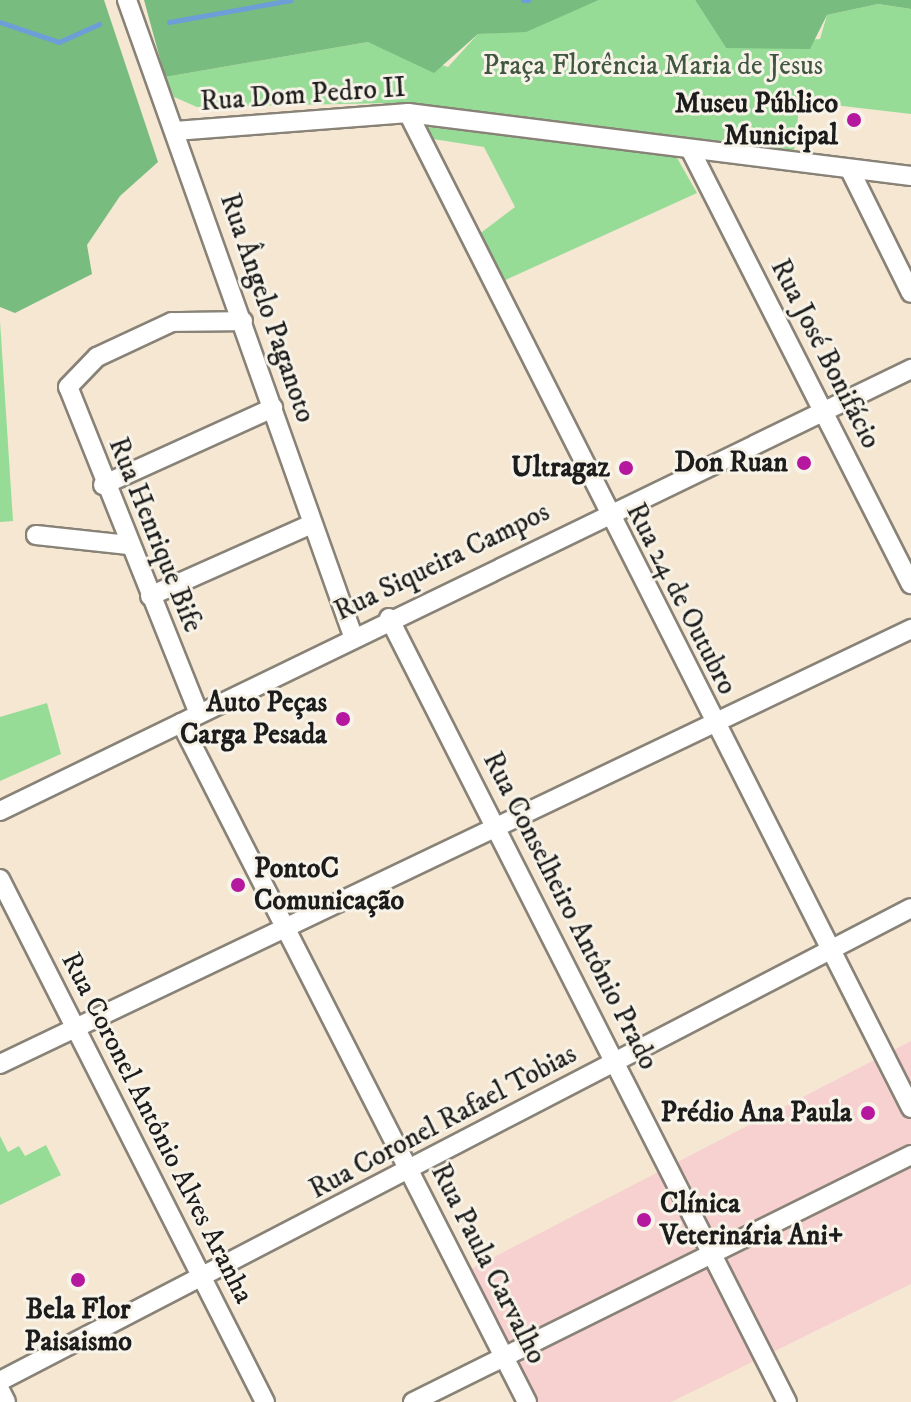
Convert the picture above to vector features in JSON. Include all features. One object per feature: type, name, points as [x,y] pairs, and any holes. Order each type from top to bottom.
[{"type":"street","name":"Rua Ângelo Paganoto","points":[[127,0],[353,636]]},
{"type":"street","name":"Rua Dom Pedro II","points":[[175,131],[408,113],[911,176]]},
{"type":"street","name":"Rua 24 de Outubro","points":[[408,113],[606,515],[911,1108]]},
{"type":"street","name":"Rua José Bonifácio","points":[[690,149],[911,584]]},
{"type":"street","points":[[850,170],[911,293]]},
{"type":"street","name":"Rua Henrique Bife","points":[[199,714],[69,398],[72,377],[172,322],[243,321]]},
{"type":"street","name":"Rua Siqueira Campos","points":[[0,811],[389,618],[911,369]]},
{"type":"street","points":[[103,485],[273,408]]},
{"type":"street","points":[[150,596],[312,524]]},
{"type":"street","points":[[36,535],[128,545]]},
{"type":"street","name":"Rua Conselheiro Antônio Prado","points":[[389,618],[787,1402]]},
{"type":"street","points":[[0,1064],[911,629]]},
{"type":"street","name":"Rua Paula Carvalho","points":[[181,723],[527,1402]]},
{"type":"street","name":"Rua Coronel Antônio Alves Aranha","points":[[0,879],[265,1402]]},
{"type":"street","name":"Rua Coronel Rafael Tobias","points":[[0,1381],[410,1172],[911,908]]},
{"type":"street","points":[[413,1402],[911,1155]]},
{"type":"street","points":[[0,1390],[6,1402]]},
{"type":"shaded area","points":[[911,1041],[911,1284],[671,1402],[535,1402],[469,1270]]},
{"type":"green space","points":[[0,0],[104,0],[158,162],[120,196],[87,245],[92,274],[15,313],[0,307]]},
{"type":"green space","points":[[144,0],[599,0],[526,32],[478,34],[434,73],[368,42],[165,77]]},
{"type":"green space","name":"Praça Florência Maria de Jesus","points":[[599,0],[695,0],[726,48],[820,39],[827,15],[878,4],[911,9],[911,114],[800,101],[794,152],[391,103],[197,107],[174,97],[165,77],[368,42],[448,67],[478,34],[526,31]]},
{"type":"green space","points":[[695,0],[911,0],[911,9],[878,4],[827,15],[810,49],[726,48]]},
{"type":"green space","points":[[428,127],[676,156],[697,193],[501,282],[478,235],[515,207],[484,147],[433,139]]},
{"type":"green space","points":[[0,321],[13,521],[0,522]]},
{"type":"green space","points":[[47,703],[61,754],[0,781],[0,717]]},
{"type":"green space","points":[[0,1136],[8,1152],[19,1146],[25,1156],[46,1145],[61,1175],[0,1205]]},
{"type":"waterway","points":[[169,22],[291,0]]},
{"type":"waterway","points":[[523,0],[528,0]]},
{"type":"waterway","points":[[0,22],[59,42],[99,24]]},
{"type":"place","name":"Museu Público Municipal","points":[[854,120]]},
{"type":"place","name":"Don Ruan","points":[[804,463]]},
{"type":"place","name":"Ultragaz","points":[[626,468]]},
{"type":"place","name":"Auto Peças Carga Pesada","points":[[343,719]]},
{"type":"place","name":"PontoC Comunicação","points":[[238,885]]},
{"type":"place","name":"Prédio Ana Paula","points":[[868,1113]]},
{"type":"place","name":"Clínica Veterinária Ani+","points":[[644,1220]]},
{"type":"place","name":"Bela Flor Paisaismo","points":[[78,1280]]}]
